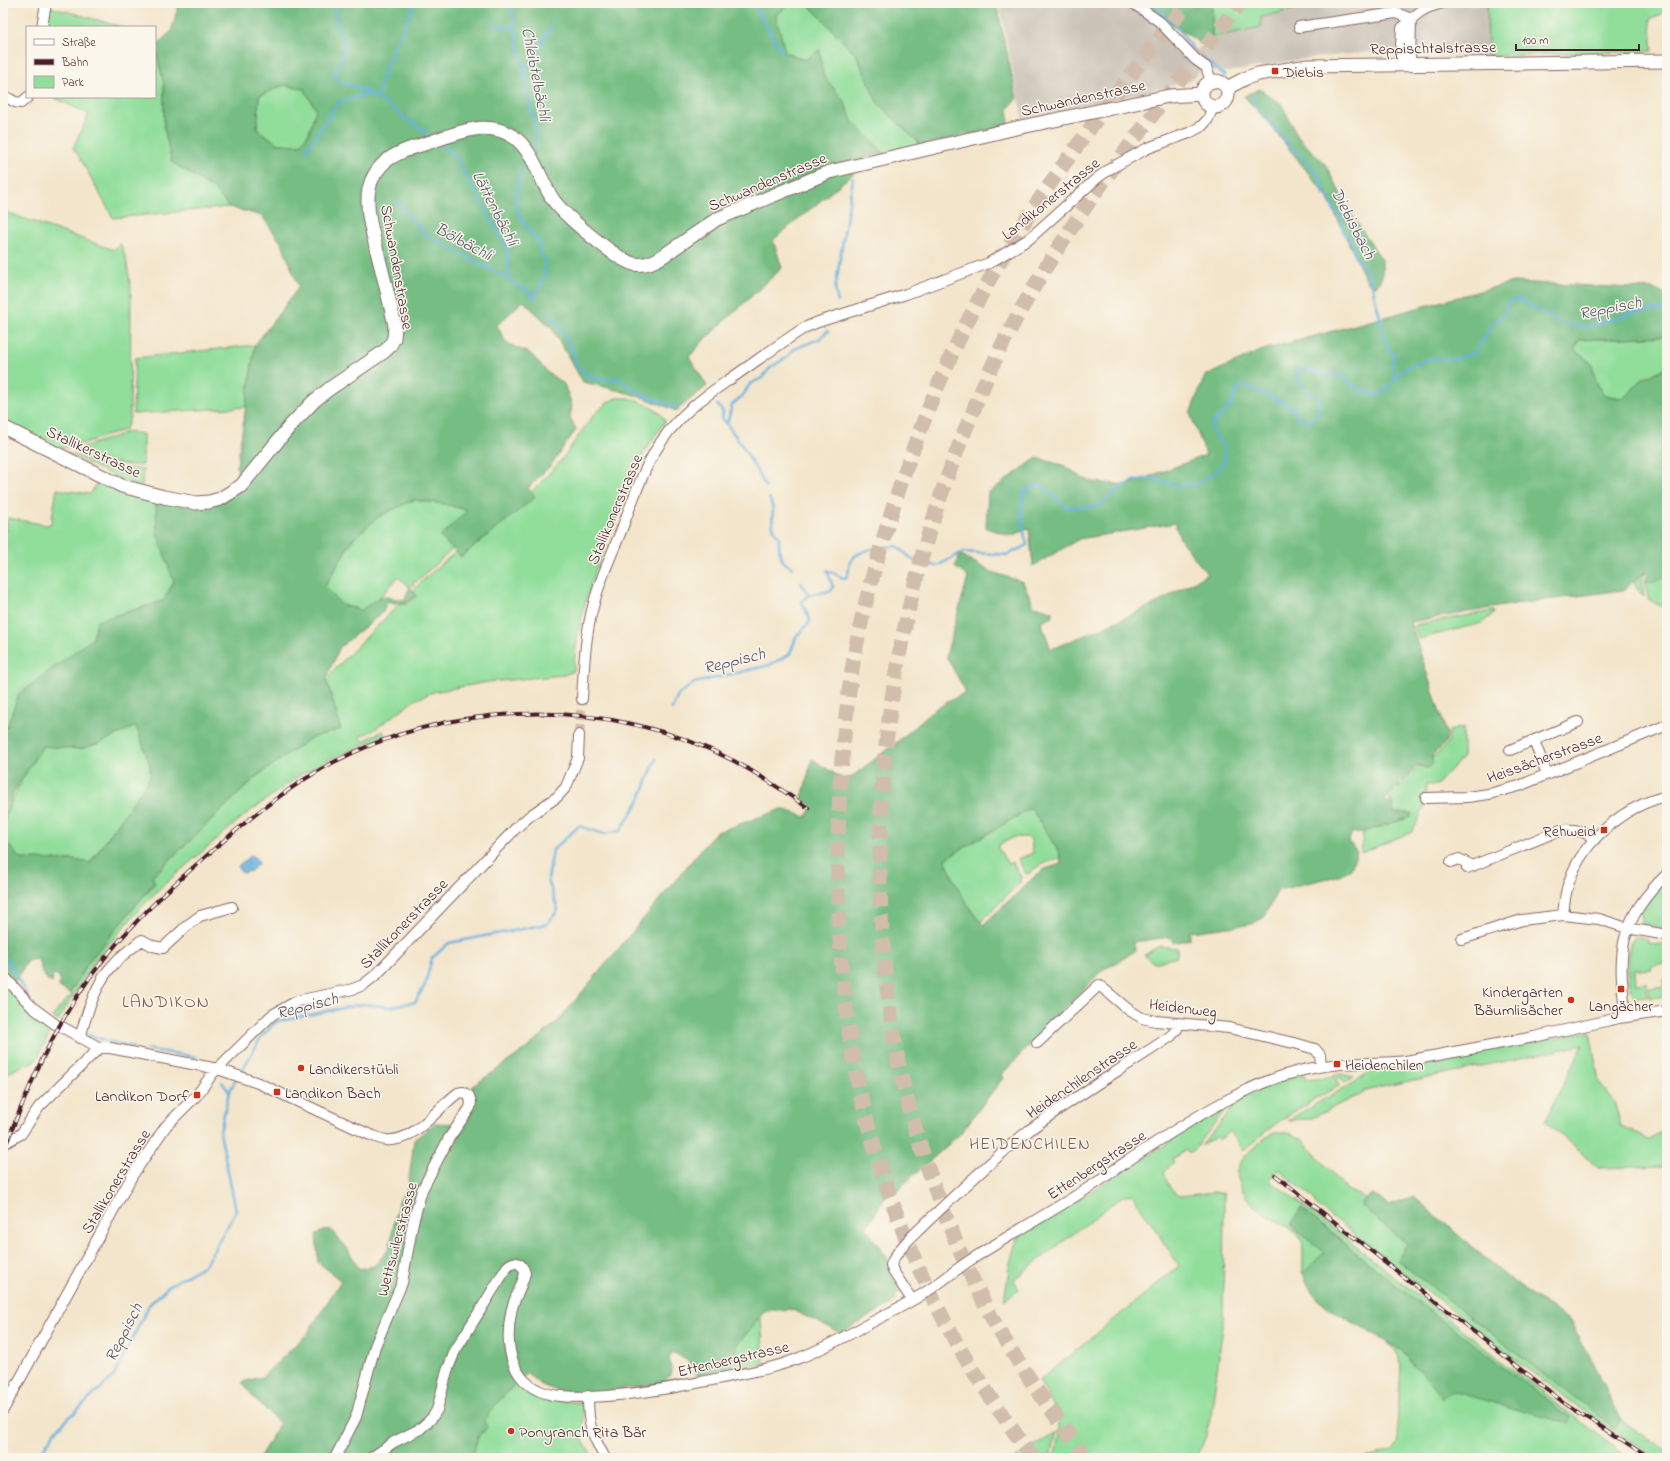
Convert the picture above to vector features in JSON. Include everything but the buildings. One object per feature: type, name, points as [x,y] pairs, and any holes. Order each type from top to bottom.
[{"type":"main road","name":"Reppischtalstrasse","points":[[1227,88],[1246,78],[1258,74],[1290,68],[1343,65],[1667,61]]},
{"type":"main road","points":[[1211,81],[1222,83],[1227,88],[1228,95],[1226,102],[1220,106],[1212,107],[1204,101],[1202,94],[1204,87],[1211,81]]},
{"type":"main road","name":"Schwandenstrasse","points":[[196,503],[220,499],[241,486],[274,444],[306,408],[328,389],[377,357],[390,346],[394,338],[394,326],[370,222],[368,198],[372,181],[379,168],[391,158],[406,151],[474,128],[493,128],[507,133],[525,148],[551,197],[567,215],[622,259],[634,264],[645,264],[654,262],[717,219],[829,172],[1027,126],[1169,96],[1202,94]]},
{"type":"main road","name":"Stallikerstrasse","points":[[3,427],[122,486],[164,497],[196,503]]},
{"type":"street","points":[[42,26],[46,3]]},
{"type":"street","points":[[1133,3],[1160,22],[1196,60],[1206,67],[1211,81]]},
{"type":"street","points":[[1405,64],[1402,28],[1421,10],[1430,5],[1443,3]]},
{"type":"street","points":[[1299,27],[1396,13],[1410,19]]},
{"type":"street","points":[[1405,64],[1410,19]]},
{"type":"street","points":[[3,95],[15,102],[21,103],[27,98]]},
{"type":"street","name":"Landikonerstrasse","points":[[804,328],[818,322],[906,294],[989,264],[1029,239],[1096,179],[1112,168],[1148,148],[1189,133],[1202,126],[1208,119],[1212,107]]},
{"type":"street","name":"Stallikonerstrasse","points":[[582,699],[585,648],[597,592],[641,478],[658,446],[672,427],[691,408],[804,328]]},
{"type":"street","points":[[1510,750],[1578,722]]},
{"type":"street","name":"Heissächerstrasse","points":[[1426,798],[1467,797],[1490,794],[1519,786],[1667,725]]},
{"type":"street","name":"Stallikonerstrasse","points":[[3,1410],[142,1160],[166,1126],[197,1095],[218,1069],[272,1015],[297,1001],[353,989],[363,985],[377,974],[516,828],[531,815],[557,797],[566,787],[578,758],[579,735]]},
{"type":"street","points":[[1534,741],[1548,774]]},
{"type":"street","points":[[1563,915],[1566,892],[1572,873],[1582,855],[1595,839],[1627,813],[1653,799],[1667,796]]},
{"type":"street","points":[[1451,862],[1459,859],[1470,867],[1561,830],[1575,829],[1586,832],[1595,839]]},
{"type":"street","points":[[1626,1017],[1620,976],[1627,928],[1641,902],[1667,874]]},
{"type":"street","points":[[80,1038],[86,1014],[102,981],[112,965],[122,956],[142,940],[153,946],[163,948],[200,916],[232,907]]},
{"type":"street","points":[[1462,939],[1522,920],[1563,915],[1599,919],[1627,928],[1667,935]]},
{"type":"street","points":[[3,975],[32,1007],[59,1026],[100,1048],[110,1048],[218,1069]]},
{"type":"street","name":"Heidenweg","points":[[1036,1043],[1099,984],[1128,1010],[1142,1018],[1156,1021],[1229,1028],[1298,1044],[1315,1049],[1320,1055],[1321,1066]]},
{"type":"street","name":"Ettenbergstrasse","points":[[371,1458],[394,1442],[420,1429],[431,1419],[437,1410],[447,1371],[455,1351],[507,1267],[514,1262],[521,1265],[525,1272],[512,1307],[508,1335],[511,1357],[520,1376],[532,1386],[545,1393],[557,1396],[617,1395],[682,1386],[767,1368],[789,1362],[822,1349],[912,1300],[929,1290],[968,1261],[1095,1184],[1124,1163],[1230,1098],[1268,1080],[1284,1074],[1321,1066],[1348,1063],[1388,1063],[1406,1061],[1534,1037],[1626,1017],[1667,1011]]},
{"type":"street","name":"Heidenchilenstrasse","points":[[912,1300],[893,1271],[891,1265],[896,1255],[955,1196],[1027,1132],[1171,1036],[1177,1029],[1178,1023]]},
{"type":"street","points":[[3,1144],[21,1134],[39,1107],[100,1048]]},
{"type":"street","name":"Wettswilerstrasse","points":[[218,1069],[244,1078],[368,1134],[386,1140],[397,1139],[410,1134],[458,1093],[465,1093],[470,1099],[470,1108],[449,1138],[422,1190],[413,1222],[402,1284],[375,1346],[356,1417],[335,1458]]},
{"type":"street","points":[[588,1396],[589,1423],[605,1458]]},
{"type":"shaded area","points":[[999,3],[1128,3],[1196,51],[1212,37],[1261,27],[1260,17],[1292,10],[1292,3],[1468,3],[1469,5],[1487,3],[1488,56],[1372,52],[1301,59],[1229,72],[1201,70],[1188,82],[1023,120]]},
{"type":"green space","points":[[179,3],[791,3],[776,15],[785,52],[805,60],[820,50],[823,75],[844,101],[852,121],[884,153],[852,162],[854,173],[773,240],[782,268],[702,342],[689,357],[707,386],[676,411],[630,394],[583,382],[551,327],[523,301],[497,325],[506,343],[531,354],[548,373],[564,384],[572,405],[570,417],[576,430],[550,466],[528,488],[535,497],[461,557],[440,537],[467,510],[444,504],[413,500],[378,517],[351,541],[325,586],[342,605],[361,610],[381,596],[404,600],[410,587],[416,595],[406,603],[386,603],[383,612],[340,647],[326,678],[341,729],[311,738],[257,776],[152,877],[155,882],[89,961],[70,993],[59,987],[60,976],[53,975],[52,983],[46,979],[38,959],[28,960],[14,983],[3,970],[3,838],[20,859],[74,860],[90,863],[150,778],[150,765],[136,726],[100,743],[80,749],[43,746],[13,793],[3,825],[3,729],[7,727],[19,694],[93,638],[97,621],[163,601],[174,582],[157,533],[156,500],[238,493],[237,465],[255,345],[299,287],[282,244],[262,216],[229,207],[214,189],[172,162],[164,128],[164,84],[156,45],[171,32]],"holes":[[[284,85],[304,89],[316,109],[309,133],[300,145],[278,144],[257,129],[259,96]]]},
{"type":"green space","points":[[791,3],[807,3],[857,56],[877,102],[921,145],[884,153],[852,121],[844,101],[822,75],[820,50],[805,60],[785,52],[775,15]]},
{"type":"green space","points":[[807,3],[996,3],[1017,98],[1008,109],[1009,126],[921,145],[877,102],[857,56]]},
{"type":"green space","points":[[1142,3],[1214,3],[1212,4],[1212,37],[1200,43]]},
{"type":"green space","points":[[1292,3],[1292,10],[1261,17],[1261,27],[1212,37],[1212,4]]},
{"type":"green space","points":[[1487,3],[1665,3],[1667,12],[1650,19],[1653,51],[1488,56]]},
{"type":"green space","points":[[47,6],[119,26],[43,26]]},
{"type":"green space","points":[[156,52],[164,84],[164,128],[172,162],[214,189],[229,207],[113,218],[73,148],[89,114],[54,98],[156,98]]},
{"type":"green space","points":[[284,85],[304,89],[316,109],[309,133],[300,145],[278,144],[257,129],[259,96]]},
{"type":"green space","points":[[1260,89],[1282,105],[1298,137],[1325,164],[1351,214],[1382,260],[1382,277],[1376,286],[1367,282],[1326,195],[1267,121],[1244,96]]},
{"type":"green space","points":[[3,211],[114,250],[120,243],[126,258],[131,289],[130,416],[127,427],[124,430],[69,448],[55,448],[3,422]]},
{"type":"green space","points":[[1513,282],[1653,289],[1667,295],[1667,336],[1579,340],[1574,350],[1591,363],[1596,381],[1603,395],[1621,398],[1629,394],[1642,378],[1667,368],[1667,577],[1653,582],[1645,582],[1648,574],[1645,572],[1624,590],[1515,604],[1410,622],[1447,734],[1444,744],[1432,755],[1433,763],[1430,767],[1426,768],[1419,765],[1385,799],[1386,802],[1392,802],[1394,813],[1411,813],[1411,817],[1363,832],[1351,833],[1349,842],[1357,852],[1351,869],[1337,876],[1278,890],[1263,918],[1252,924],[1190,932],[1190,939],[1173,943],[1170,937],[1134,942],[1135,951],[1113,965],[1103,969],[1001,1075],[1003,1078],[960,1134],[896,1191],[892,1187],[866,1228],[888,1259],[889,1270],[901,1292],[896,1295],[896,1301],[841,1333],[790,1309],[765,1311],[737,1345],[737,1370],[697,1375],[688,1361],[672,1352],[669,1359],[672,1372],[662,1383],[586,1392],[556,1390],[537,1382],[527,1373],[498,1402],[488,1415],[484,1422],[487,1426],[477,1440],[472,1458],[259,1458],[280,1423],[257,1402],[242,1382],[262,1377],[307,1334],[341,1281],[318,1262],[316,1234],[330,1229],[347,1248],[359,1269],[374,1266],[389,1249],[398,1203],[408,1187],[414,1140],[435,1123],[459,1124],[473,1098],[473,1086],[526,1049],[558,1021],[715,833],[782,809],[806,817],[812,807],[802,798],[812,759],[846,781],[895,744],[935,709],[966,692],[946,656],[968,577],[955,567],[960,554],[989,571],[1023,582],[1034,606],[1052,611],[1053,616],[1041,622],[1051,649],[1155,604],[1207,574],[1180,539],[1175,523],[1079,539],[1033,566],[1029,528],[1012,536],[986,528],[988,493],[1037,458],[1065,466],[1082,478],[1094,482],[1127,485],[1206,455],[1190,413],[1205,376],[1263,350]],"holes":[[[1031,808],[1060,854],[1061,864],[1045,869],[1035,876],[983,925],[966,902],[945,859]]]},
{"type":"green space","points":[[1667,336],[1667,368],[1642,378],[1629,394],[1622,398],[1603,395],[1596,381],[1591,363],[1574,350],[1579,340]]},
{"type":"green space","points":[[255,345],[246,407],[133,414],[135,358]]},
{"type":"green space","points":[[616,398],[629,398],[638,401],[661,414],[665,422],[636,466],[588,592],[579,631],[574,671],[564,675],[488,682],[433,692],[415,700],[374,730],[360,736],[363,741],[383,731],[385,736],[328,760],[300,775],[245,815],[160,888],[95,960],[58,1021],[52,1017],[72,994],[70,993],[89,961],[155,883],[152,877],[257,776],[311,738],[341,729],[326,678],[400,603],[407,604],[416,596],[413,590],[434,570],[456,552],[461,557],[535,497],[531,492],[563,458],[593,416],[608,402]]},
{"type":"green space","points":[[126,432],[143,434],[143,465],[125,465],[99,459],[74,450],[117,436]]},
{"type":"green space","points":[[65,452],[109,466],[125,469],[143,469],[142,487],[126,482]]},
{"type":"green space","points":[[105,483],[156,500],[157,533],[174,582],[163,601],[98,621],[94,638],[19,694],[7,727],[3,729],[3,531],[5,531],[8,518],[47,525],[51,523],[57,489],[90,494],[96,485]]},
{"type":"green space","points":[[413,500],[444,504],[468,510],[440,537],[453,549],[410,587],[398,577],[381,596],[361,610],[342,605],[325,587],[351,541],[378,517]]},
{"type":"green space","points":[[1645,572],[1642,582],[1644,597],[1636,587],[1634,580]]},
{"type":"green space","points":[[1667,577],[1667,610],[1648,599],[1645,582],[1653,582]]},
{"type":"green space","points":[[1493,611],[1494,613],[1482,623],[1418,639],[1414,625]]},
{"type":"green space","points":[[136,726],[150,765],[150,778],[90,863],[74,860],[20,859],[4,840],[3,827],[6,815],[17,790],[43,746],[80,749],[100,743]]},
{"type":"green space","points":[[1463,727],[1463,757],[1437,785],[1426,785],[1426,804],[1412,832],[1361,853],[1363,832],[1411,817],[1411,813],[1394,813],[1392,802],[1388,798],[1420,766],[1426,768],[1433,763],[1433,757],[1443,749],[1449,740],[1449,731]]},
{"type":"green space","points":[[1031,808],[1060,854],[1060,858],[1040,865],[1028,874],[1025,873],[1018,859],[1033,853],[1031,840],[1028,837],[1014,837],[997,846],[1008,864],[1012,862],[1021,877],[1020,882],[980,923],[958,891],[945,859]]},
{"type":"green space","points":[[1667,880],[1667,929],[1643,924],[1641,921],[1642,915],[1640,914],[1645,905]]},
{"type":"green space","points":[[1635,937],[1648,939],[1648,943],[1666,945],[1667,964],[1651,966],[1652,969],[1635,969],[1636,984],[1646,983],[1648,997],[1635,998],[1630,985],[1628,958],[1631,942]]},
{"type":"green space","points":[[1159,946],[1177,948],[1177,957],[1154,963],[1144,955]]},
{"type":"green space","points":[[3,979],[53,1027],[36,1060],[3,1075]]},
{"type":"green space","points":[[1664,980],[1667,980],[1667,996],[1650,998],[1649,988],[1664,986]]},
{"type":"green space","points":[[1590,1031],[1599,1082],[1614,1101],[1621,1126],[1650,1139],[1667,1127],[1667,1166],[1598,1168],[1545,1121],[1583,1045],[1366,1091],[1310,1119],[1288,1120],[1358,1080],[1370,1071],[1376,1069],[1399,1067]]},
{"type":"green space","points":[[1342,1074],[1353,1077],[1344,1083],[1340,1077],[1336,1079],[1339,1086],[1301,1107],[1277,1123],[1244,1151],[1230,1131],[1219,1140],[1217,1137],[1201,1146],[1242,1097],[1265,1086],[1301,1075],[1305,1076],[1305,1080],[1334,1077],[1334,1075]]},
{"type":"green space","points":[[1225,1107],[1226,1109],[1193,1151],[1189,1154],[1186,1150],[1172,1159],[1174,1162],[1164,1172],[1171,1189],[1180,1196],[1214,1192],[1224,1194],[1223,1326],[1211,1415],[1205,1438],[1197,1458],[1054,1458],[1059,1434],[1058,1417],[1039,1381],[1179,1266],[1132,1194],[1123,1196],[1014,1279],[1019,1290],[1004,1300],[1010,1263],[1017,1238]]},
{"type":"green space","points":[[1272,1133],[1289,1133],[1303,1140],[1347,1190],[1367,1198],[1360,1204],[1407,1245],[1397,1260],[1615,1428],[1621,1419],[1630,1427],[1667,1451],[1667,1458],[1658,1458],[1599,1422],[1566,1398],[1315,1204],[1314,1199],[1278,1169],[1269,1180],[1628,1458],[1364,1458],[1393,1450],[1399,1441],[1397,1426],[1401,1367],[1398,1355],[1388,1343],[1401,1350],[1414,1365],[1402,1290],[1301,1208],[1291,1225],[1325,1252],[1303,1273],[1302,1240],[1299,1235],[1264,1213],[1252,1203],[1242,1190],[1237,1176],[1237,1170],[1243,1159],[1262,1140]]},
{"type":"green space","points":[[1373,1194],[1389,1206],[1414,1197],[1514,1283],[1570,1320],[1621,1419],[1615,1429],[1397,1260],[1407,1245],[1360,1204]]},
{"type":"green space","points":[[1301,1208],[1402,1290],[1571,1418],[1568,1424],[1452,1391],[1443,1398],[1401,1350],[1328,1308],[1313,1292],[1303,1273],[1324,1252],[1291,1225]]},
{"type":"green space","points":[[761,1316],[764,1364],[737,1370],[737,1345]]},
{"type":"green space","points":[[518,1382],[533,1393],[540,1396],[554,1400],[580,1403],[584,1409],[583,1441],[593,1458],[472,1458],[477,1440],[482,1431],[484,1432],[484,1422],[489,1411],[503,1395]]},
{"type":"green space","points":[[1056,1433],[1050,1458],[1014,1458]]},
{"type":"water","points":[[251,855],[254,856],[259,863],[251,871],[243,873],[239,870],[238,866]]},
{"type":"waterway","points":[[333,3],[344,46],[344,53],[334,73],[338,82],[353,86],[369,93]]},
{"type":"waterway","points":[[377,98],[386,66],[415,3]]},
{"type":"waterway","name":"Chleibtelbächli","points":[[510,3],[536,134],[534,150]]},
{"type":"waterway","points":[[753,3],[782,53]]},
{"type":"waterway","name":"Diebisbach","points":[[1151,3],[1159,7],[1171,24],[1180,30],[1185,39],[1200,57],[1206,60],[1225,76]]},
{"type":"waterway","points":[[493,25],[515,28]]},
{"type":"waterway","points":[[524,73],[551,27]]},
{"type":"waterway","name":"Lättenbächli","points":[[307,149],[338,103],[370,93],[427,133]]},
{"type":"waterway","name":"Diebisbach","points":[[1252,95],[1260,110],[1295,152],[1302,156],[1321,179],[1324,194],[1329,197],[1334,211],[1341,218],[1343,232],[1350,238],[1355,256],[1370,277],[1387,346],[1395,357],[1392,365],[1397,379]]},
{"type":"waterway","name":"Lättenbächli","points":[[442,146],[454,154],[507,248],[509,279],[521,288],[527,289],[534,299]]},
{"type":"waterway","name":"Chleibtelbächli","points":[[524,166],[520,174],[515,202],[522,220],[540,244],[540,252],[545,261],[544,277],[534,299]]},
{"type":"waterway","points":[[838,302],[835,290],[853,178]]},
{"type":"waterway","name":"Bölbächli","points":[[396,201],[424,234],[509,279]]},
{"type":"waterway","name":"Reppisch","points":[[672,709],[678,695],[694,683],[770,665],[790,654],[796,637],[810,622],[809,616],[802,601],[809,595],[831,591],[833,587],[827,570],[843,578],[847,577],[850,562],[854,557],[865,551],[897,546],[914,561],[937,566],[963,552],[1007,555],[1027,545],[1022,518],[1022,504],[1025,490],[1041,485],[1068,508],[1100,506],[1118,489],[1133,481],[1151,478],[1177,486],[1198,484],[1219,469],[1225,459],[1223,447],[1212,431],[1212,424],[1232,404],[1237,389],[1244,385],[1293,407],[1299,419],[1310,422],[1317,417],[1320,399],[1304,388],[1299,382],[1297,372],[1305,368],[1320,374],[1339,375],[1358,389],[1376,395],[1384,392],[1406,368],[1431,358],[1455,359],[1475,353],[1492,325],[1503,315],[1509,302],[1519,299],[1564,325],[1589,327],[1632,313],[1667,309]]},
{"type":"waterway","name":"Lättenbächli","points":[[545,313],[558,322],[575,356],[575,364],[590,378],[618,379],[643,395],[674,407],[679,407]]},
{"type":"waterway","points":[[766,487],[743,447],[727,424],[732,405],[743,395],[750,384],[762,378],[770,368],[787,357],[794,349],[819,339],[828,331]]},
{"type":"waterway","name":"Lättenbächli","points":[[717,405],[723,412],[722,418],[727,424]]},
{"type":"waterway","points":[[769,498],[773,509],[773,528],[779,537],[779,550],[781,557],[784,562],[792,568]]},
{"type":"waterway","points":[[801,583],[809,595]]},
{"type":"waterway","name":"Reppisch","points":[[240,1074],[261,1037],[276,1022],[362,1004],[390,1007],[415,1002],[425,985],[432,958],[449,943],[547,924],[558,910],[548,880],[553,850],[579,826],[604,834],[620,831],[639,801],[656,759]]},
{"type":"waterway","points":[[3,957],[8,961],[27,995]]},
{"type":"waterway","points":[[73,1027],[78,1030]]},
{"type":"waterway","points":[[85,1034],[133,1047]]},
{"type":"waterway","points":[[146,1049],[196,1057]]},
{"type":"waterway","name":"Reppisch","points":[[37,1458],[58,1428],[114,1376],[149,1305],[170,1285],[205,1265],[236,1211],[220,1132],[229,1092],[237,1078]]},
{"type":"waterway","points":[[222,1082],[229,1092]]},
{"type":"tunnel","points":[[1033,1458],[971,1368],[949,1330],[909,1246],[891,1200],[870,1132],[856,1074],[851,1044],[843,984],[839,925],[838,837],[845,721],[860,627],[884,535],[922,424],[976,304],[992,275],[1036,204],[1135,69],[1187,3]]},
{"type":"tunnel","points":[[1086,1458],[1025,1372],[984,1303],[943,1210],[923,1154],[905,1093],[896,1052],[884,955],[880,879],[881,803],[888,728],[900,652],[916,578],[938,505],[964,433],[1002,345],[1054,254],[1083,211],[1113,168],[1240,3]]},
{"type":"tunnel","points":[[579,735],[582,699]]},
{"type":"railway","points":[[3,1152],[27,1093],[54,1035],[90,977],[121,938],[174,885],[226,839],[269,804],[300,782],[332,763],[380,742],[430,726],[481,717],[533,714],[585,716],[636,725],[686,740],[744,766],[808,808]]},
{"type":"railway","points":[[1275,1175],[1563,1402],[1649,1458]]},
{"type":"place","name":"Diebis","points":[[1275,71]]},
{"type":"place","name":"Rehweid","points":[[1604,830]]},
{"type":"place","name":"Langächer","points":[[1621,989]]},
{"type":"place","name":"Kindergarten Bäumlisächer","points":[[1571,1000]]},
{"type":"place","name":"Heidenchilen","points":[[1337,1064]]},
{"type":"place","name":"Landikerstübli","points":[[301,1068]]},
{"type":"place","name":"Landikon Bach","points":[[277,1092]]},
{"type":"place","name":"Landikon Dorf","points":[[197,1095]]},
{"type":"place","name":"Ponyranch Rita Bär","points":[[511,1431]]},
{"type":"district","name":"LANDIKON","points":[[166,1001]]},
{"type":"district","name":"HEIDENCHILEN","points":[[1030,1143]]}]
